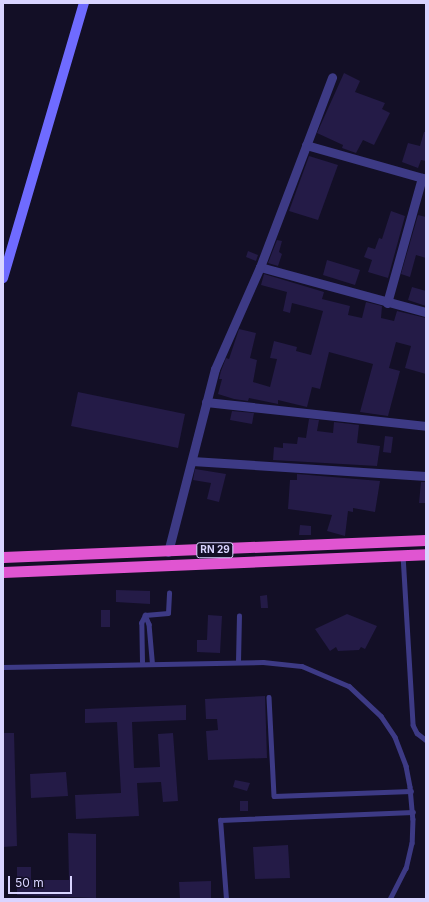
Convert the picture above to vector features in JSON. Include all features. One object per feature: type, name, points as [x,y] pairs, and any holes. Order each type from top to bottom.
[{"type":"highway","name":"RN 29","points":[[3,557],[168,552],[426,540]]},
{"type":"highway","points":[[3,572],[426,554]]},
{"type":"main road","points":[[3,278],[84,3]]},
{"type":"street","points":[[168,552],[215,369],[260,267],[332,77]]},
{"type":"street","points":[[306,145],[424,179],[387,302]]},
{"type":"street","points":[[260,267],[426,312]]},
{"type":"street","points":[[206,402],[426,426]]},
{"type":"street","points":[[192,461],[426,476]]},
{"type":"lane","points":[[403,554],[413,724],[417,733],[426,740]]},
{"type":"lane","points":[[145,615],[168,612],[169,593]]},
{"type":"lane","points":[[142,662],[141,623],[145,615]]},
{"type":"lane","points":[[145,615],[149,624],[152,662]]},
{"type":"lane","points":[[238,662],[239,616]]},
{"type":"lane","points":[[3,667],[142,662],[238,662],[302,666],[349,686],[381,716],[395,737],[406,766],[411,791],[413,812],[412,843],[406,868],[390,899]]},
{"type":"lane","points":[[269,697],[274,796],[411,791]]},
{"type":"lane","points":[[226,899],[220,820],[413,812]]},
{"type":"building","points":[[344,73],[360,81],[355,92],[385,103],[382,109],[390,113],[374,145],[363,140],[356,153],[342,148],[343,145],[317,133]]},
{"type":"building","points":[[424,132],[426,132],[426,161],[421,160],[418,168],[402,162],[408,143],[420,146]]},
{"type":"building","points":[[309,156],[338,165],[318,220],[289,211]]},
{"type":"building","points":[[391,211],[405,216],[388,278],[368,272],[372,260],[364,257],[368,247],[375,249],[379,238],[382,239]]},
{"type":"building","points":[[418,215],[426,217],[426,258],[416,255],[410,277],[401,274]]},
{"type":"building","points":[[277,240],[282,241],[279,252],[282,254],[278,266],[268,263]]},
{"type":"building","points":[[248,251],[258,255],[256,261],[246,257]]},
{"type":"building","points":[[327,260],[360,270],[355,285],[323,275]]},
{"type":"building","points":[[264,274],[324,292],[322,299],[350,306],[348,315],[362,318],[366,302],[382,306],[381,318],[394,321],[397,311],[426,318],[426,374],[405,368],[411,346],[396,342],[389,368],[400,371],[388,416],[360,412],[373,364],[329,352],[320,389],[312,387],[307,407],[278,400],[278,404],[249,398],[248,401],[234,399],[218,394],[222,379],[219,379],[221,371],[226,358],[229,359],[239,329],[256,333],[250,358],[257,360],[253,382],[270,387],[277,359],[270,358],[274,341],[297,347],[296,351],[311,355],[323,311],[292,303],[290,313],[283,311],[287,292],[261,285]]},
{"type":"building","points":[[412,287],[426,291],[426,306],[408,300]]},
{"type":"building","points":[[78,392],[185,414],[178,448],[71,426]]},
{"type":"building","points":[[232,411],[254,413],[252,424],[230,420]]},
{"type":"building","points":[[309,419],[319,420],[317,431],[333,433],[334,422],[359,425],[357,443],[380,446],[377,466],[273,460],[274,447],[283,448],[283,443],[297,444],[298,437],[306,438]]},
{"type":"building","points":[[385,436],[393,437],[391,453],[383,452]]},
{"type":"building","points":[[195,469],[226,474],[219,502],[207,499],[211,483],[193,480]]},
{"type":"building","points":[[297,474],[380,481],[375,512],[353,508],[353,512],[348,511],[345,536],[327,531],[332,515],[288,509],[290,480],[297,480]]},
{"type":"building","points":[[421,482],[426,482],[426,503],[419,503]]},
{"type":"building","points":[[300,525],[311,526],[311,535],[299,535]]},
{"type":"building","points":[[116,590],[150,591],[150,604],[116,602]]},
{"type":"building","points":[[267,595],[268,608],[261,608],[260,596]]},
{"type":"building","points":[[101,610],[110,610],[110,627],[101,627]]},
{"type":"building","points":[[347,614],[377,626],[365,649],[361,647],[359,650],[338,651],[336,647],[330,651],[315,629]]},
{"type":"building","points":[[208,615],[222,616],[220,653],[197,652],[197,640],[207,640]]},
{"type":"building","points":[[265,696],[267,758],[208,760],[206,731],[218,730],[217,719],[206,719],[205,699]]},
{"type":"building","points":[[186,705],[186,720],[132,722],[134,768],[160,767],[158,734],[173,733],[178,801],[163,802],[161,782],[137,783],[139,816],[76,819],[75,795],[121,793],[117,722],[85,723],[85,709]]},
{"type":"building","points":[[3,733],[14,733],[17,846],[3,847]]},
{"type":"building","points":[[66,772],[68,796],[31,798],[30,774]]},
{"type":"building","points":[[235,780],[250,783],[247,791],[233,787]]},
{"type":"building","points":[[240,801],[248,801],[248,811],[240,811]]},
{"type":"building","points":[[68,833],[96,834],[96,898],[17,895],[17,867],[31,867],[31,880],[69,880]]},
{"type":"building","points":[[288,845],[290,878],[255,879],[253,847]]},
{"type":"building","points":[[211,881],[211,899],[180,899],[179,882]]}]
